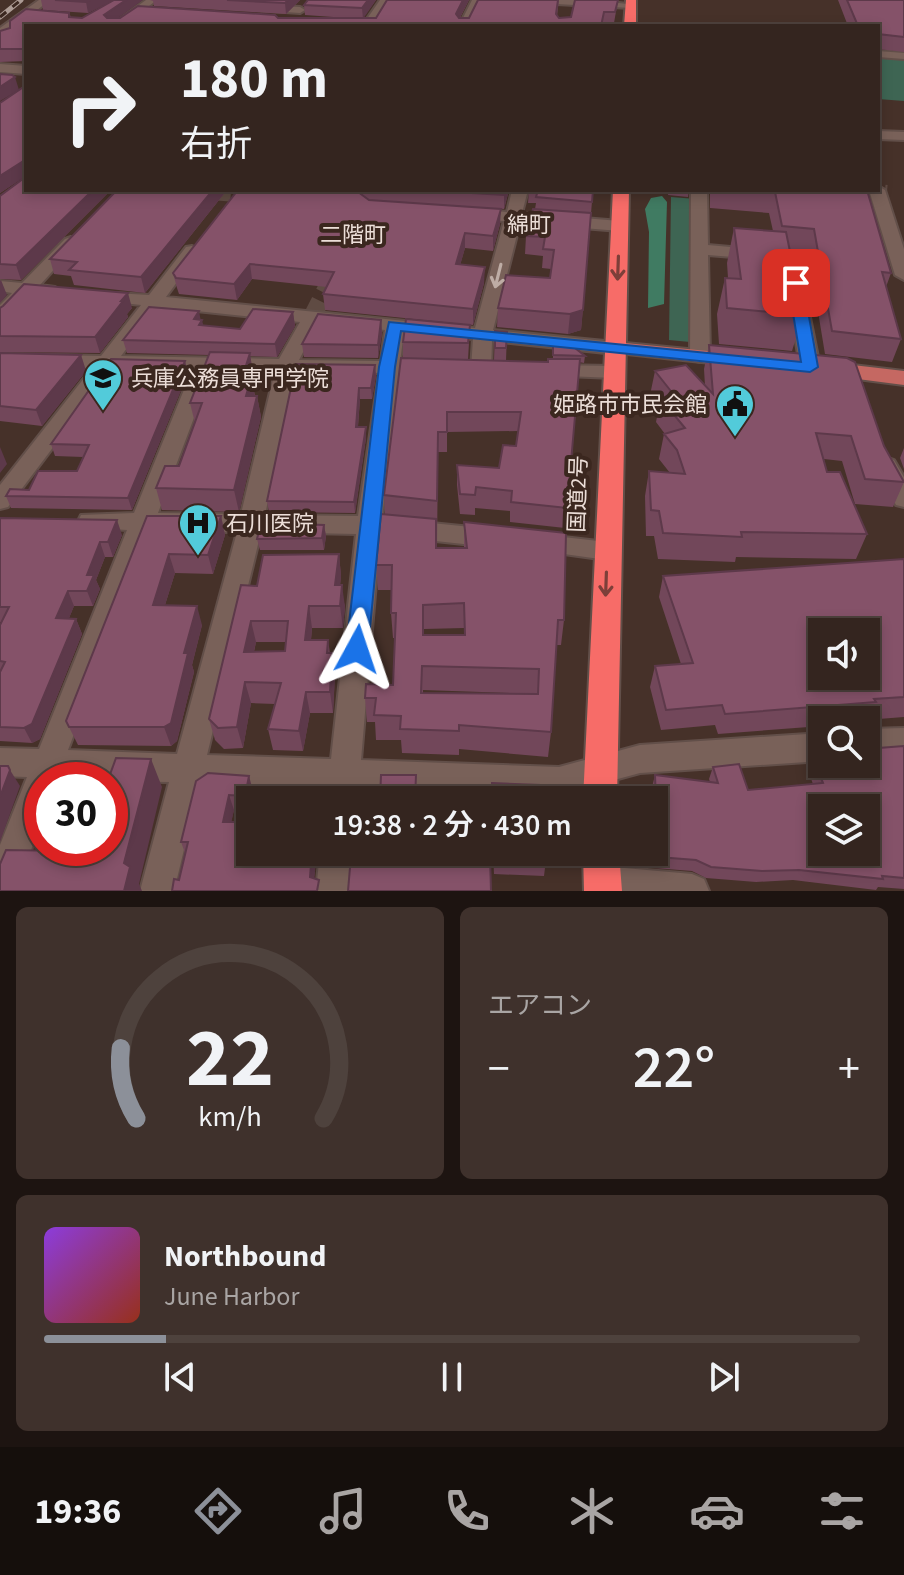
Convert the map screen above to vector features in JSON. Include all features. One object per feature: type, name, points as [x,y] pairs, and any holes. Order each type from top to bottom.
[{"type":"highway","points":[[630,24],[631,2]]},
{"type":"highway","name":"国道2号","points":[[599,785],[621,192]]},
{"type":"main road","points":[[614,360],[700,356],[763,362]]},
{"type":"main road","points":[[802,366],[858,383],[904,378]]},
{"type":"street","points":[[7,35],[25,14],[45,0]]},
{"type":"street","points":[[118,24],[152,0]]},
{"type":"street","points":[[288,22],[310,0]]},
{"type":"street","points":[[369,24],[385,0]]},
{"type":"street","points":[[465,24],[477,0]]},
{"type":"street","points":[[538,0],[631,2]]},
{"type":"street","points":[[565,14],[568,1]]},
{"type":"street","points":[[243,7],[300,10]]},
{"type":"street","points":[[136,11],[160,13]]},
{"type":"street","points":[[25,14],[39,15]]},
{"type":"street","points":[[260,20],[304,23]]},
{"type":"street","points":[[880,54],[904,56]]},
{"type":"street","points":[[0,71],[24,65]]},
{"type":"street","points":[[880,135],[904,136]]},
{"type":"street","points":[[0,360],[473,369],[519,192]]},
{"type":"street","points":[[699,192],[700,356]]},
{"type":"street","points":[[878,192],[904,275]]},
{"type":"street","points":[[449,212],[620,226]]},
{"type":"street","points":[[0,316],[82,231]]},
{"type":"street","points":[[0,501],[207,232]]},
{"type":"street","points":[[700,249],[791,257],[802,366]]},
{"type":"street","points":[[0,286],[483,334],[614,360]]},
{"type":"street","points":[[157,891],[251,525],[286,365],[312,317]]},
{"type":"street","points":[[344,786],[369,525],[387,367],[395,326]]},
{"type":"street","points":[[527,370],[614,360]]},
{"type":"street","points":[[47,762],[204,364]]},
{"type":"street","points":[[878,443],[904,499]]},
{"type":"street","points":[[64,521],[369,525],[607,551]]},
{"type":"street","points":[[880,742],[904,741]]},
{"type":"street","points":[[128,765],[189,767],[344,786],[559,781],[599,785],[640,759],[808,748]]},
{"type":"street","points":[[0,762],[24,763]]},
{"type":"street","points":[[0,887],[24,824]]},
{"type":"street","points":[[333,891],[336,866]]},
{"type":"street","points":[[602,875],[692,891]]},
{"type":"green space","points":[[880,57],[904,59],[904,101],[880,99]]},
{"type":"green space","points":[[662,196],[667,202],[664,304],[648,308],[649,232],[645,209],[651,198]]},
{"type":"green space","points":[[671,197],[696,199],[690,342],[669,340]]},
{"type":"building","points":[[114,0],[126,0],[104,15],[107,18],[120,18],[138,6],[275,15],[278,18],[376,18],[387,0],[463,0],[456,14],[459,18],[469,18],[478,0],[558,0],[556,14],[559,18],[571,17],[575,0],[618,0],[615,12],[604,12],[601,24],[24,24],[24,49],[0,49],[0,31],[10,28],[10,21],[26,9],[69,13],[69,17],[82,18]]},
{"type":"building","points":[[227,0],[288,0],[285,3]]},
{"type":"building","points":[[308,0],[368,0],[362,8],[304,5]]},
{"type":"building","points":[[847,0],[904,0],[904,37],[880,34],[880,24],[857,24]]},
{"type":"building","points":[[0,74],[12,75],[15,77],[0,87]]},
{"type":"building","points":[[24,87],[24,178],[22,162],[0,176],[0,103]]},
{"type":"building","points":[[24,178],[24,192],[91,192],[16,265],[0,264],[0,196]]},
{"type":"building","points":[[115,192],[211,192],[141,277],[69,270],[77,262],[50,259]]},
{"type":"building","points":[[236,192],[358,192],[369,200],[501,209],[493,236],[465,233],[456,264],[485,267],[473,309],[323,294],[334,272],[250,264],[234,284],[176,278],[173,273]]},
{"type":"building","points":[[454,192],[505,192],[504,195]]},
{"type":"building","points":[[537,192],[593,192],[592,202],[536,197]]},
{"type":"building","points":[[775,192],[868,192],[891,273],[882,272],[901,339],[832,331],[814,229],[782,226]]},
{"type":"building","points":[[533,209],[591,213],[583,310],[570,314],[498,308],[506,275],[550,278],[554,250],[543,249],[545,237],[526,236]]},
{"type":"building","points":[[734,228],[786,232],[803,315],[727,308],[725,278],[741,279]]},
{"type":"building","points":[[24,284],[128,293],[95,337],[0,336],[0,308]]},
{"type":"building","points":[[149,307],[199,311],[194,319],[202,320],[199,325],[240,329],[253,309],[293,312],[275,344],[123,340]]},
{"type":"building","points":[[318,314],[381,320],[378,345],[302,344]]},
{"type":"building","points":[[406,319],[470,325],[468,343],[403,342]]},
{"type":"building","points":[[495,331],[507,332],[506,348],[495,348]]},
{"type":"building","points":[[553,343],[570,344],[585,356],[553,355]]},
{"type":"building","points":[[709,345],[847,358],[855,362],[884,446],[904,482],[865,479],[851,436],[816,433],[827,472],[840,472],[867,534],[741,532],[742,537],[663,533],[659,511],[651,510],[649,471],[685,474],[677,450],[664,434],[685,428],[660,398],[674,395],[655,371],[686,365],[713,394]]},
{"type":"building","points":[[210,352],[250,353],[242,378],[251,378],[246,396],[257,396],[234,490],[156,488],[165,466],[179,466],[202,403],[190,403]]},
{"type":"building","points":[[0,353],[81,355],[36,410],[0,406]]},
{"type":"building","points":[[401,358],[548,362],[548,359],[580,359],[567,508],[511,502],[512,491],[476,487],[475,495],[460,494],[457,465],[499,468],[503,445],[516,446],[521,412],[447,412],[447,432],[438,432],[437,501],[384,495]]},
{"type":"building","points":[[111,359],[185,361],[128,498],[6,496],[10,489],[29,490],[38,471],[77,471],[89,445],[51,444]]},
{"type":"building","points":[[296,364],[375,365],[371,388],[359,388],[356,427],[366,427],[354,502],[267,501]]},
{"type":"building","points":[[381,514],[436,519],[436,548],[467,548],[464,522],[566,533],[564,620],[558,620],[551,732],[459,725],[459,731],[400,729],[401,716],[374,715],[376,698],[365,698],[366,684],[393,685],[396,613],[391,613],[392,565],[376,565]],"holes":[[[464,603],[465,635],[423,635],[423,605]],[[422,666],[539,669],[538,694],[421,693]]]},
{"type":"building","points":[[147,516],[221,516],[208,555],[169,554],[153,605],[197,606],[184,653],[188,653],[171,723],[164,727],[69,727],[66,721]]},
{"type":"building","points":[[0,518],[117,520],[108,542],[100,542],[87,575],[94,575],[87,591],[68,591],[56,618],[76,619],[32,724],[24,728],[0,727],[0,672],[5,662],[0,661],[0,625],[9,607],[0,607]]},
{"type":"building","points":[[261,523],[324,525],[322,538],[257,539]]},
{"type":"building","points":[[339,554],[335,585],[342,585],[340,606],[309,606],[305,640],[328,640],[327,653],[332,653],[330,692],[306,692],[299,731],[268,729],[281,683],[245,682],[237,727],[218,728],[209,719],[241,585],[257,586],[263,555]],"holes":[[[251,621],[288,621],[285,651],[244,652]]]},
{"type":"building","points":[[904,559],[904,697],[725,714],[722,705],[666,710],[655,666],[693,663],[663,576]]},
{"type":"building","points":[[904,746],[904,878],[711,867],[696,860],[668,858],[668,786],[655,786],[655,775],[718,783],[713,767],[739,764],[748,790],[823,783],[821,778],[880,778],[880,748]]},
{"type":"building","points":[[116,758],[151,759],[128,848],[128,762],[115,762]]},
{"type":"building","points":[[0,766],[8,766],[10,770],[0,797]]},
{"type":"building","points":[[208,773],[249,776],[247,786],[236,786],[236,795],[229,795],[223,822],[236,822],[236,866],[311,866],[310,877],[319,880],[317,891],[172,891],[174,879],[179,880],[188,842],[181,842],[196,781]]},
{"type":"building","points":[[381,775],[416,775],[416,786],[381,786]]},
{"type":"building","points":[[492,783],[540,786],[492,786]]},
{"type":"building","points":[[6,850],[24,850],[24,866],[130,867],[124,891],[0,891],[0,864]]},
{"type":"building","points":[[350,866],[490,866],[491,891],[348,891]]},
{"type":"tunnel","points":[[880,191],[887,192]]},
{"type":"tunnel","points":[[200,192],[261,197]]},
{"type":"tunnel","points":[[312,317],[337,268]]},
{"type":"railway","points":[[0,17],[21,0]]},
{"type":"place","name":"兵庫公務員専門学院","points":[[103,412]]},
{"type":"place","name":"姫路市市民会館","points":[[735,438]]},
{"type":"place","name":"石川医院","points":[[198,557]]},
{"type":"district","name":"綿町","points":[[529,224]]},
{"type":"district","name":"二階町","points":[[353,234]]},
{"type":"route","points":[[357,649],[387,367],[395,326],[810,367],[796,283]]}]
